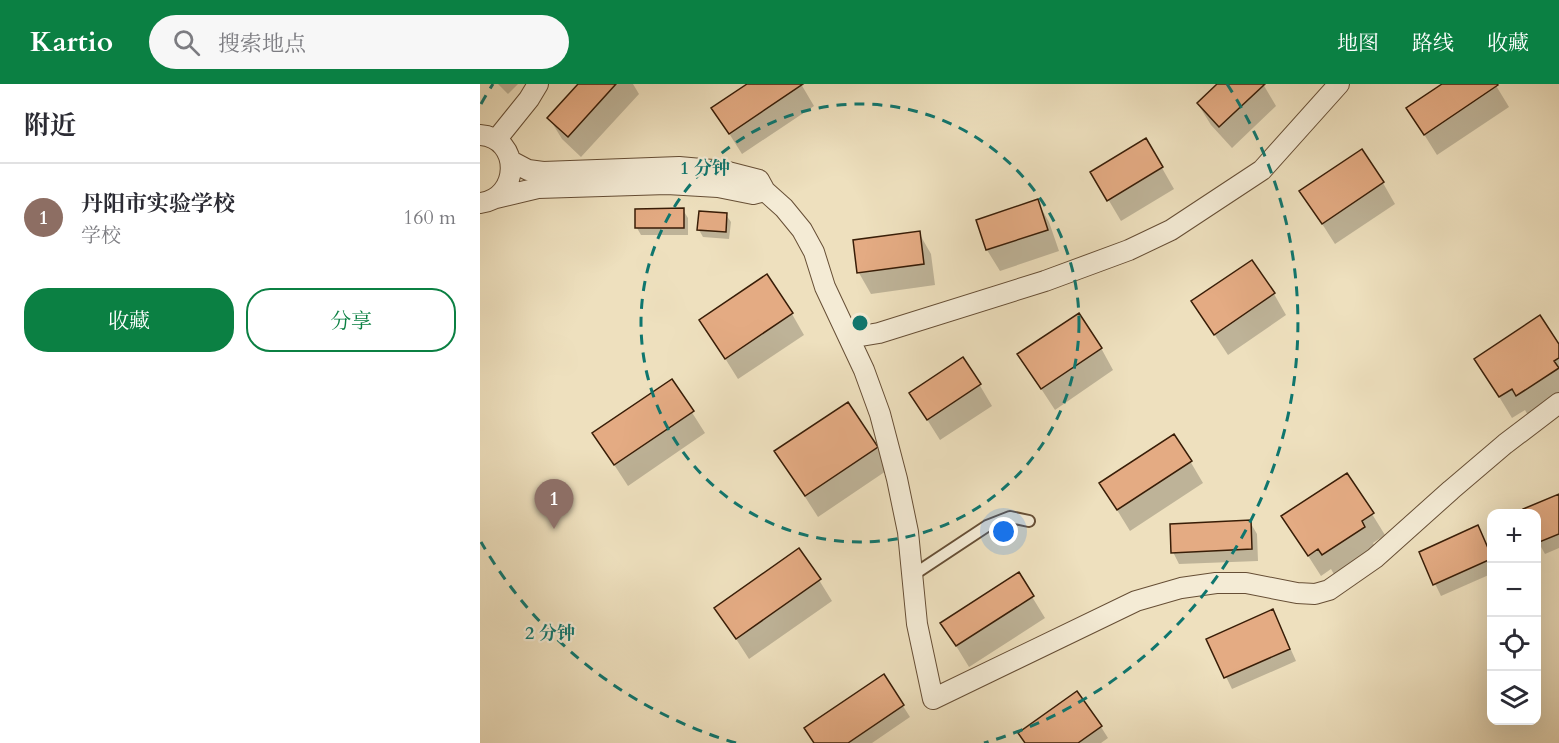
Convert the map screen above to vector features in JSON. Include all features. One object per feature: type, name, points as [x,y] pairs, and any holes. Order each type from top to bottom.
[{"type":"street","points":[[488,201],[506,188],[512,176],[512,161],[506,149],[488,138],[529,99],[538,84]]},
{"type":"street","points":[[849,338],[879,333],[1046,281],[1129,250],[1171,230],[1262,170],[1339,84]]},
{"type":"street","points":[[512,161],[528,170],[626,177],[667,184],[721,179],[753,194],[765,191],[784,208],[814,252],[825,287],[864,370],[880,414],[908,532],[917,624],[933,699],[1136,601],[1181,588],[1246,582],[1297,593],[1315,594],[1329,590],[1375,558],[1505,444],[1559,403]]},
{"type":"street","points":[[488,201],[538,188],[626,177]]},
{"type":"lane","points":[[913,575],[987,526],[1010,517],[1029,521]]},
{"type":"building","points":[[578,84],[616,84],[568,137],[547,118]]},
{"type":"building","points":[[747,84],[803,84],[729,134],[711,108]]},
{"type":"building","points":[[1217,84],[1265,84],[1219,127],[1197,103]]},
{"type":"building","points":[[1442,84],[1498,85],[1424,135],[1406,108]]},
{"type":"building","points":[[1146,138],[1163,167],[1107,201],[1090,172]]},
{"type":"building","points":[[1362,149],[1384,182],[1322,224],[1299,191]]},
{"type":"building","points":[[1038,199],[1048,230],[986,250],[976,220]]},
{"type":"building","points":[[684,208],[684,228],[635,228],[635,209]]},
{"type":"building","points":[[699,211],[727,213],[726,232],[697,230]]},
{"type":"building","points":[[920,231],[924,264],[857,273],[853,240]]},
{"type":"building","points":[[1252,260],[1275,293],[1214,335],[1191,301]]},
{"type":"building","points":[[767,274],[793,313],[725,359],[699,320]]},
{"type":"building","points":[[1079,313],[1102,348],[1041,389],[1017,354]]},
{"type":"building","points":[[1540,315],[1559,344],[1559,358],[1554,361],[1559,368],[1516,396],[1512,389],[1499,397],[1474,359]]},
{"type":"building","points":[[963,357],[981,384],[927,420],[909,393]]},
{"type":"building","points":[[672,379],[694,411],[614,465],[592,433]]},
{"type":"building","points":[[848,402],[878,447],[805,496],[774,451]]},
{"type":"building","points":[[1174,434],[1192,461],[1117,510],[1099,483]]},
{"type":"building","points":[[1347,473],[1374,513],[1362,521],[1365,527],[1322,555],[1318,549],[1308,556],[1281,516]]},
{"type":"building","points":[[1559,494],[1559,534],[1541,541],[1541,509],[1523,509]]},
{"type":"building","points":[[1251,520],[1252,549],[1171,553],[1170,524]]},
{"type":"building","points":[[1478,525],[1487,546],[1487,561],[1433,585],[1419,552]]},
{"type":"building","points":[[799,548],[821,579],[736,639],[714,608]]},
{"type":"building","points":[[1019,572],[1034,596],[956,646],[940,623]]},
{"type":"building","points":[[1273,609],[1290,649],[1224,678],[1206,639]]},
{"type":"building","points":[[884,674],[904,705],[848,743],[814,743],[804,728]]},
{"type":"building","points":[[1077,691],[1102,726],[1078,743],[1025,743],[1018,733]]},
{"type":"place","name":"丹阳市实验学校","points":[[554,529]]}]
